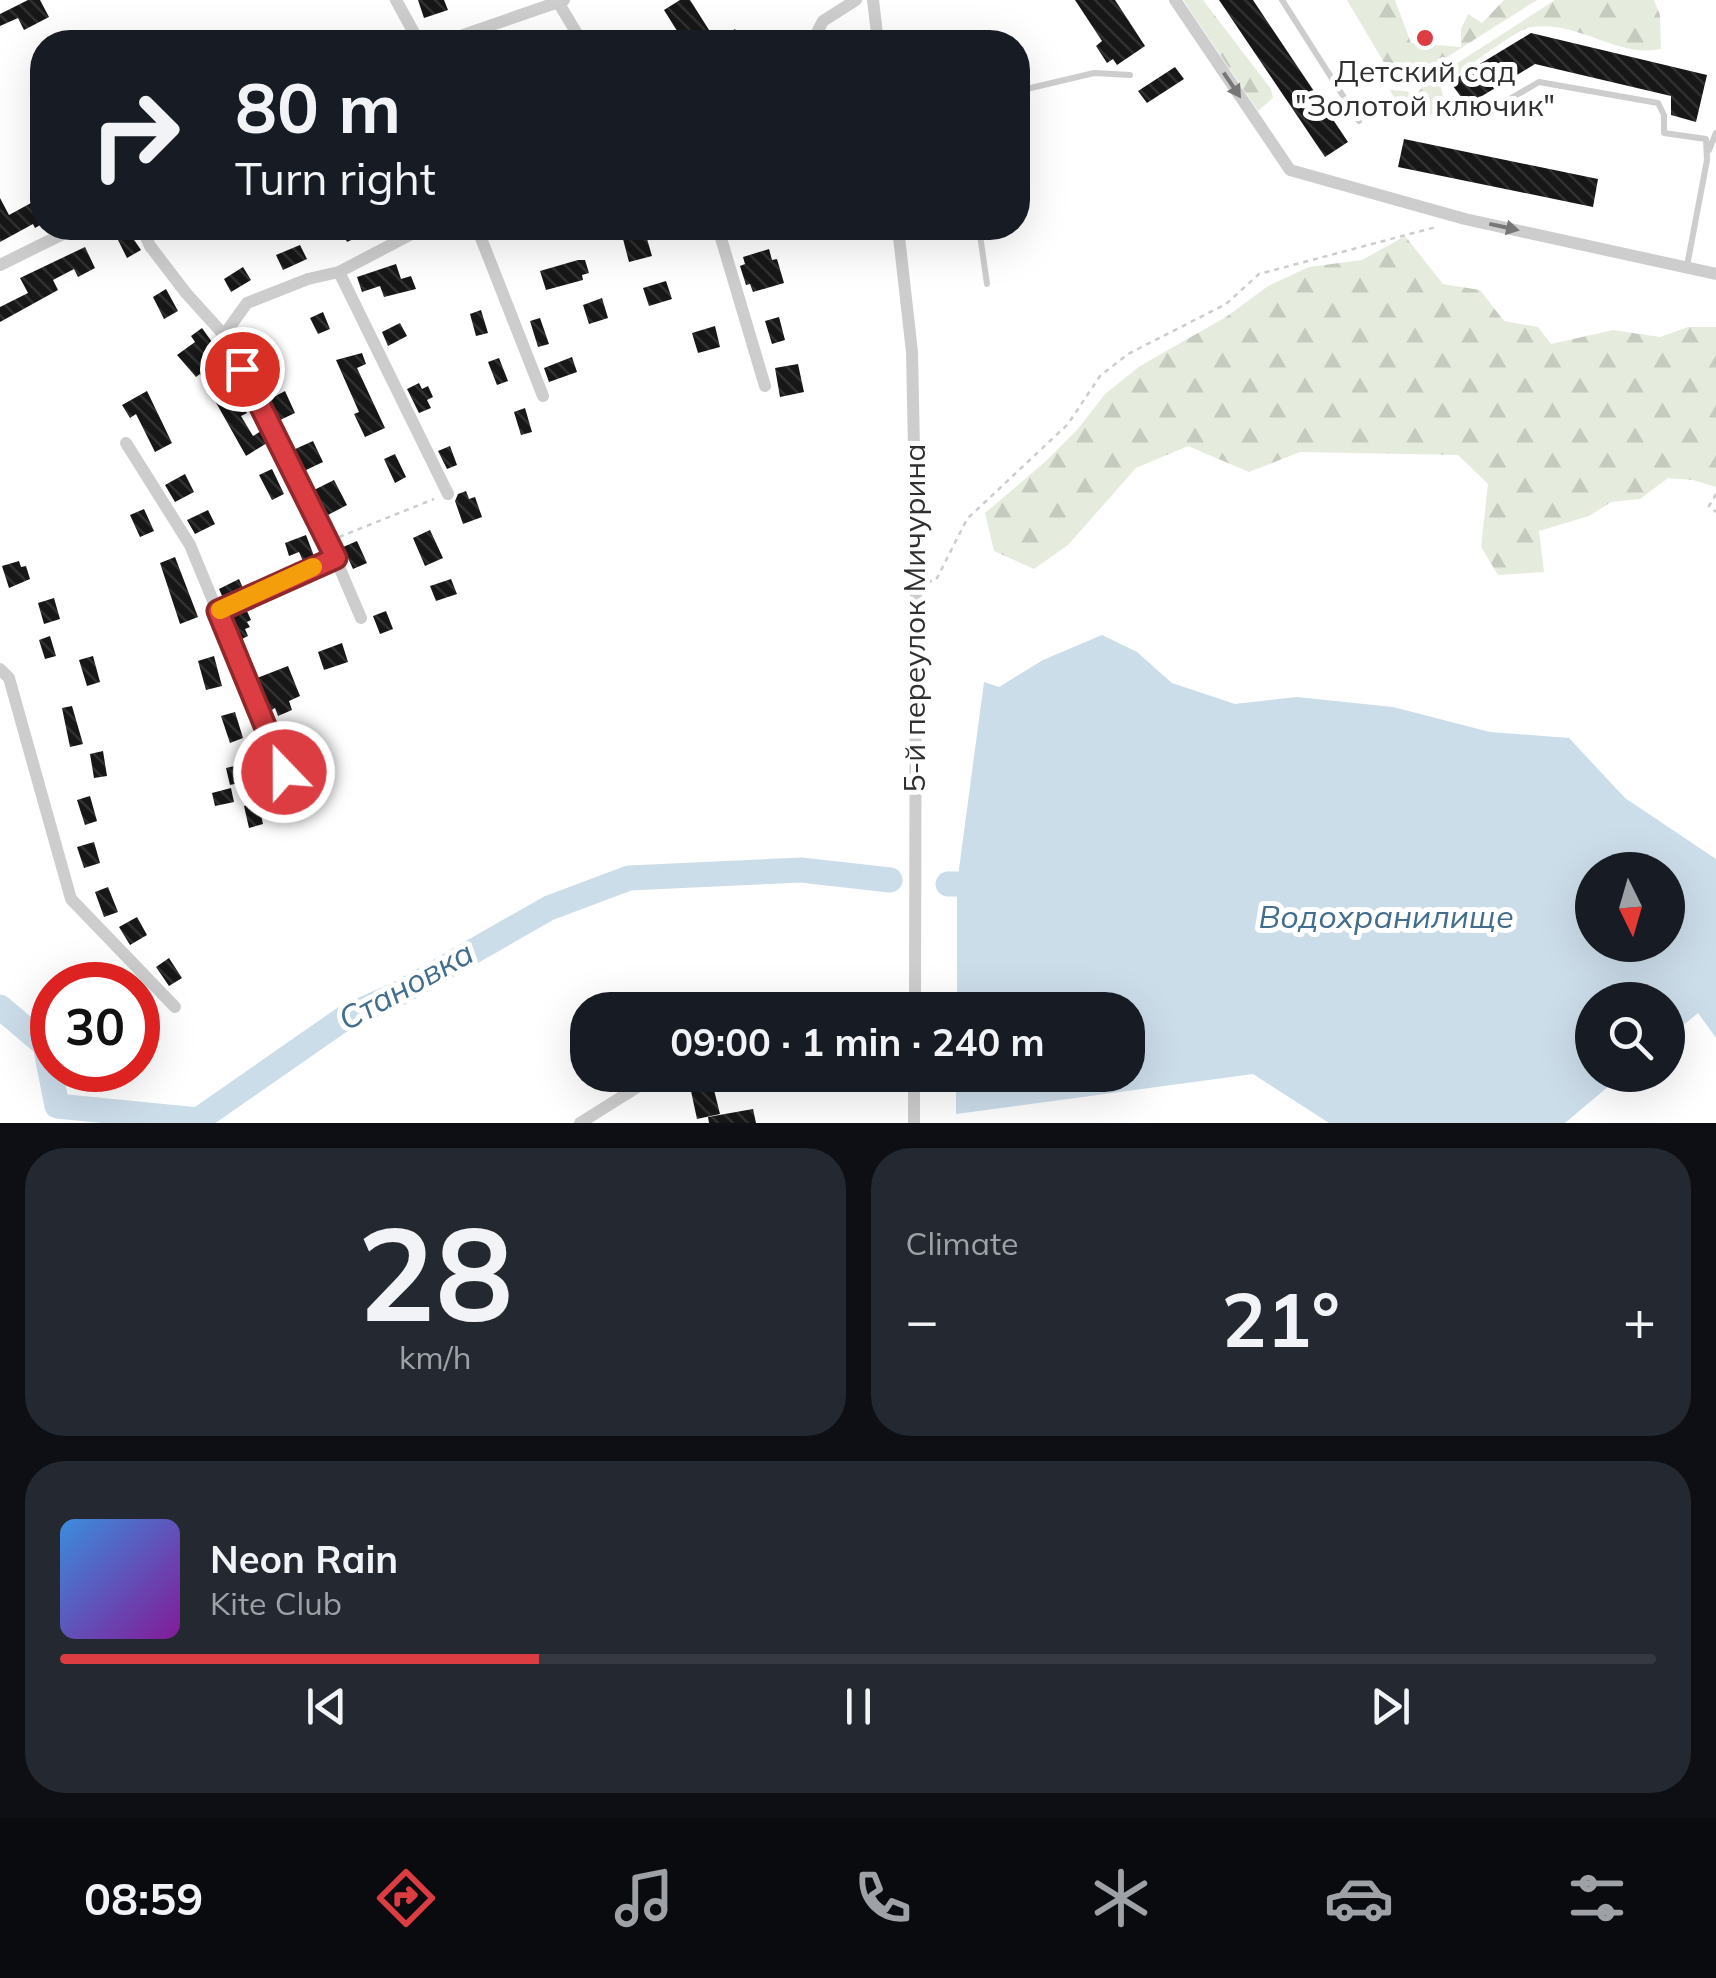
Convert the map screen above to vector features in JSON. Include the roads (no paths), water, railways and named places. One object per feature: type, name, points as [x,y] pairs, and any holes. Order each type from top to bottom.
[{"type":"street","points":[[396,0],[412,30]]},
{"type":"street","points":[[819,30],[824,21],[856,0]]},
{"type":"street","points":[[873,0],[877,30]]},
{"type":"street","points":[[478,30],[561,1],[576,30]]},
{"type":"street","points":[[1176,2],[1290,170],[1465,219],[1716,274]]},
{"type":"street","points":[[0,265],[51,240]]},
{"type":"street","points":[[147,240],[186,293],[224,335],[328,541],[361,618]]},
{"type":"street","points":[[224,335],[247,303],[339,272],[401,240]]},
{"type":"street","points":[[483,240],[543,396]]},
{"type":"street","points":[[721,240],[764,386]]},
{"type":"street","name":"5-й переулок Мичурина","points":[[899,240],[912,352],[916,585],[914,992]]},
{"type":"street","points":[[339,272],[448,494]]},
{"type":"street","points":[[126,442],[190,545],[284,772]]},
{"type":"street","points":[[218,611],[336,558]]},
{"type":"street","points":[[0,669],[9,678],[71,899],[175,1007]]},
{"type":"street","points":[[580,1123],[629,1092]]},
{"type":"street","points":[[914,1092],[914,1123]]},
{"type":"lane","points":[[1282,0],[1359,121]]},
{"type":"lane","points":[[1030,88],[1094,73],[1130,74]]},
{"type":"lane","points":[[1479,117],[1529,86],[1552,83],[1658,103],[1664,115],[1664,133],[1706,139],[1707,156]]},
{"type":"lane","points":[[1686,268],[1707,156],[1716,133]]},
{"type":"lane","points":[[982,240],[987,284]]},
{"type":"water","name":"Водохранилище","points":[[1102,635],[1137,652],[1172,683],[1235,704],[1297,697],[1393,707],[1490,732],[1569,738],[1625,798],[1716,859],[1716,1038],[1698,1013],[1685,1024],[1685,982],[1575,982],[1575,1092],[1602,1092],[1565,1123],[1329,1123],[1253,1074],[1145,1089],[1145,992],[957,992],[957,884],[984,682],[999,687],[1043,660]]},
{"type":"water","name":"Водохранилище","points":[[956,1092],[1119,1092],[956,1114]]},
{"type":"waterway","name":"Становка","points":[[0,1007],[45,1045],[57,1106],[198,1120],[346,1017],[400,993],[549,908],[629,878],[801,870],[890,880]]},
{"type":"waterway","name":"Становка","points":[[948,884],[957,884]]},
{"type":"place","name":"Детский сад \"Золотой ключик\"","points":[[1425,38]]}]
